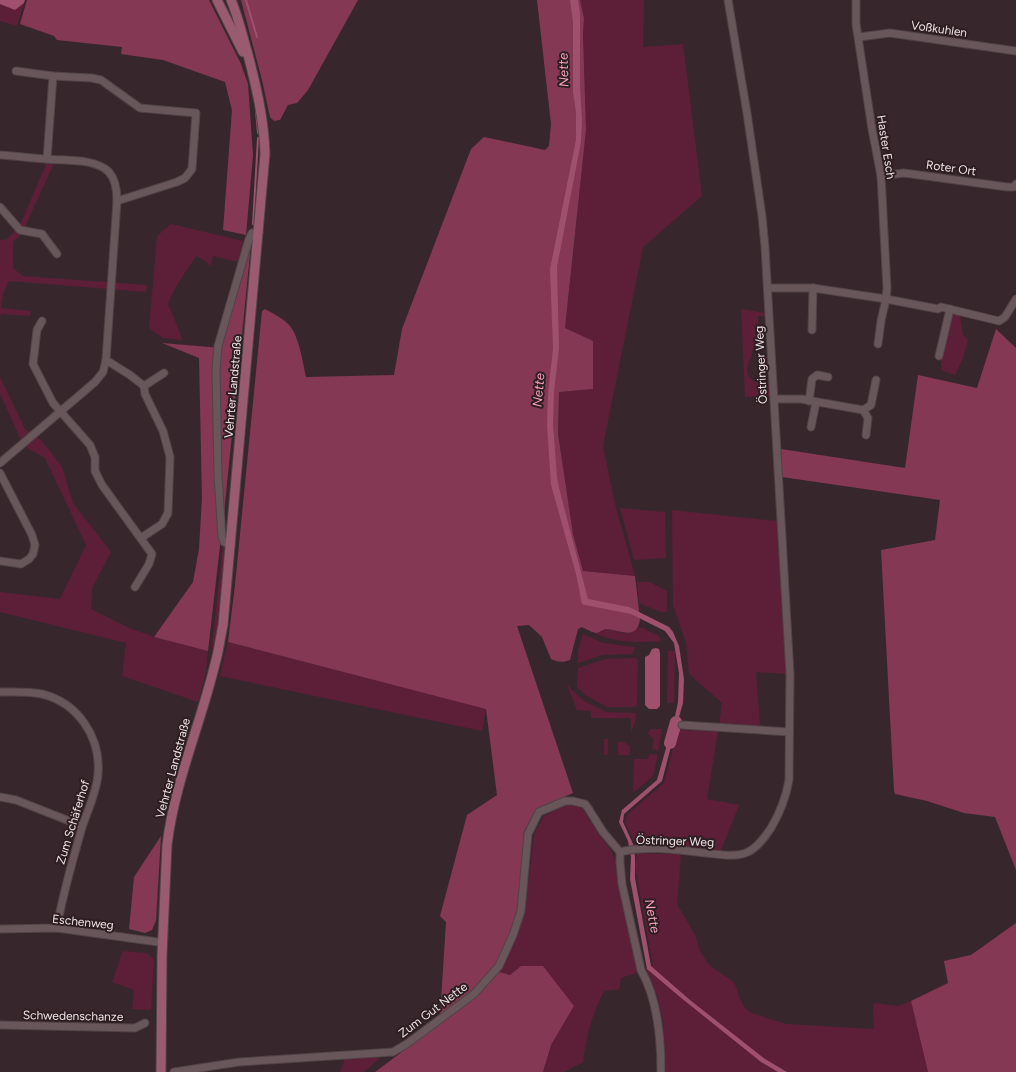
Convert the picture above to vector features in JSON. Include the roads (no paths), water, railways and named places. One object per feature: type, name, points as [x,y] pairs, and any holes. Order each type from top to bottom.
[{"type":"main road","name":"Vehrter Landstraße","points":[[217,0],[252,69]]},
{"type":"main road","name":"Vehrter Landstraße","points":[[161,1072],[163,941],[168,845],[180,781],[216,663],[224,617],[265,154],[265,134],[257,86],[241,28],[231,0]]},
{"type":"street","name":"Östringer Weg","points":[[661,1072],[658,1022],[648,982],[641,970],[623,891],[620,862],[623,852],[642,849],[727,855],[742,854],[751,850],[765,836],[775,822],[787,792],[789,780],[790,680],[768,288],[762,216],[728,0]]},
{"type":"street","name":"Haster Esch","points":[[856,0],[856,24],[872,130],[881,176],[887,288],[878,344]]},
{"type":"street","name":"Voßkuhlen","points":[[858,37],[890,33],[1016,51]]},
{"type":"street","points":[[16,71],[101,80],[140,108],[196,113],[192,169],[185,178],[177,182],[117,201]]},
{"type":"street","points":[[47,159],[53,76]]},
{"type":"street","points":[[0,155],[85,162],[100,166],[109,172],[117,189],[106,360],[103,372],[94,382],[0,463]]},
{"type":"street","name":"Roter Ort","points":[[881,176],[904,173],[1007,187],[1014,187],[1016,184]]},
{"type":"street","points":[[0,207],[20,230],[42,234],[57,254]]},
{"type":"street","name":"Vehrter Landstraße","points":[[231,545],[224,542],[222,537],[216,406],[218,346],[249,240],[252,234],[259,232]]},
{"type":"street","points":[[768,288],[813,288],[886,299],[938,309],[941,307],[999,321],[1005,317],[1016,299]]},
{"type":"street","points":[[812,330],[813,288]]},
{"type":"street","points":[[939,356],[950,309]]},
{"type":"street","points":[[42,321],[37,330],[33,364],[52,403],[90,445],[95,456],[95,471],[102,485],[142,538],[152,554],[149,564],[135,587]]},
{"type":"street","points":[[106,360],[144,386],[146,394],[163,431],[170,457],[168,513],[162,524],[142,538]]},
{"type":"street","points":[[144,386],[164,373]]},
{"type":"street","points":[[811,427],[812,379],[817,375],[828,377]]},
{"type":"street","points":[[774,399],[801,399],[863,410],[871,405],[876,380]]},
{"type":"street","points":[[863,410],[868,418],[866,435]]},
{"type":"street","points":[[0,474],[32,535],[35,545],[33,554],[29,559],[20,564],[0,561]]},
{"type":"street","name":"Zum Schäferhof","points":[[0,692],[28,692],[42,694],[57,699],[78,715],[86,724],[96,746],[98,774],[95,790],[82,826],[60,908],[57,928]]},
{"type":"street","points":[[682,725],[789,732]]},
{"type":"street","points":[[0,796],[16,800],[82,826]]},
{"type":"street","name":"Zum Gut Nette","points":[[174,1072],[239,1062],[393,1052],[408,1043],[474,994],[499,966],[513,935],[521,911],[528,834],[539,812],[566,801],[585,804],[603,832],[623,852]]},
{"type":"street","name":"Eschenweg","points":[[0,929],[57,928],[158,942],[163,941]]},
{"type":"street","name":"Schwedenschanze","points":[[0,1025],[135,1028],[145,1023]]},
{"type":"waterway","points":[[246,0],[257,37]]},
{"type":"waterway","points":[[256,111],[258,133]]},
{"type":"waterway","points":[[253,224],[258,138]]},
{"type":"waterway","name":"Nette","points":[[670,743],[676,722]]}]
